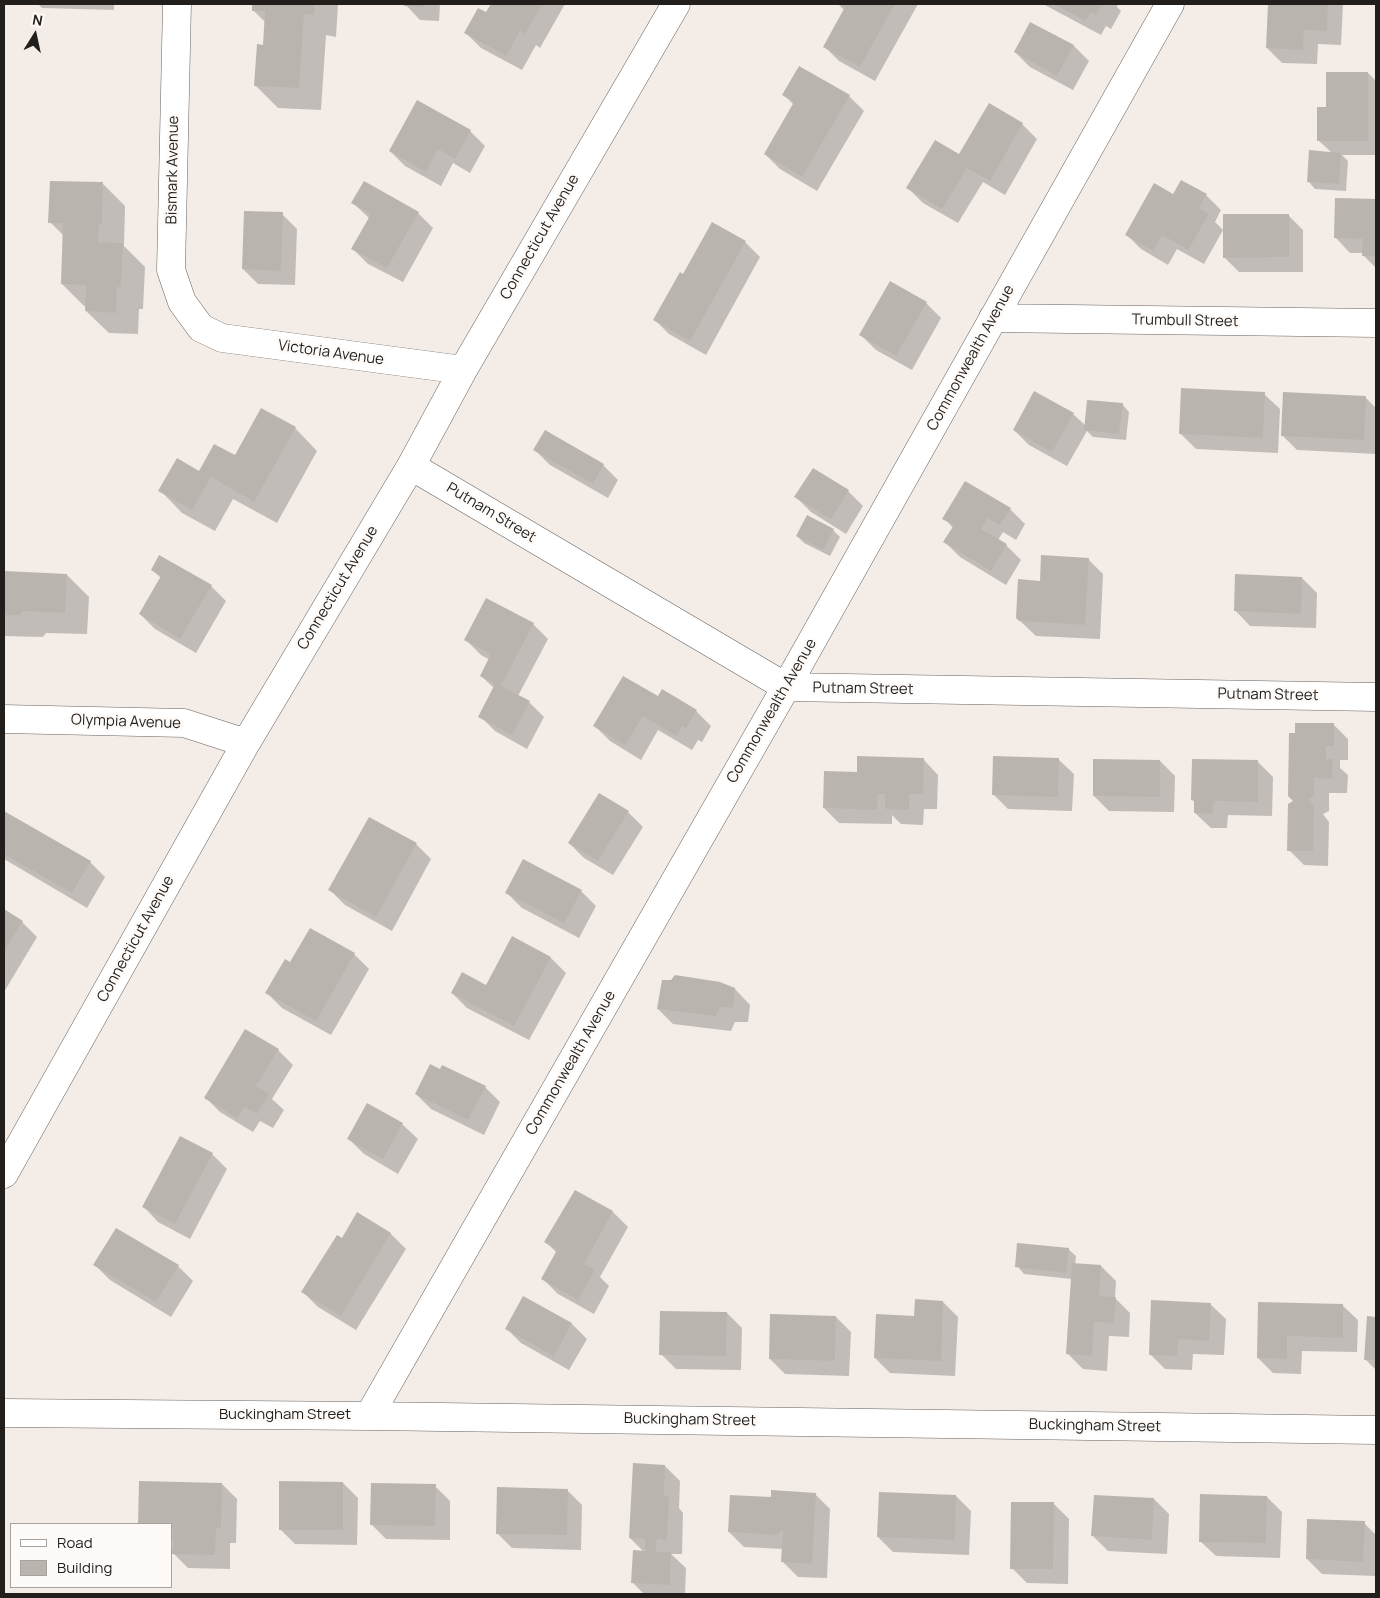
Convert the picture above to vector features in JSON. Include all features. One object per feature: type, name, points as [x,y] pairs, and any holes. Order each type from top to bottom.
[{"type":"street","name":"Bismark Avenue","points":[[177,4],[171,270],[182,302],[201,328]]},
{"type":"street","name":"Connecticut Avenue","points":[[4,1174],[246,743],[411,466],[463,370],[676,4]]},
{"type":"street","name":"Commonwealth Avenue","points":[[369,1416],[786,687],[1170,4]]},
{"type":"street","name":"Trumbull Street","points":[[993,318],[1376,324]]},
{"type":"street","name":"Victoria Avenue","points":[[201,328],[222,338],[463,370]]},
{"type":"street","name":"Putnam Street","points":[[411,466],[786,687],[1376,697]]},
{"type":"street","name":"Olympia Avenue","points":[[4,719],[184,723],[246,743]]},
{"type":"street","name":"Buckingham Street","points":[[4,1413],[369,1416],[1376,1430]]},
{"type":"building","points":[[252,4],[315,4],[314,15],[304,14],[299,88],[254,86],[257,44],[263,45],[265,11],[252,11]]},
{"type":"building","points":[[404,4],[424,4],[424,7],[404,6]]},
{"type":"building","points":[[491,4],[542,4],[525,34],[520,31],[506,56],[464,33],[478,8],[486,12]]},
{"type":"building","points":[[838,4],[895,4],[860,67],[823,47],[845,7]]},
{"type":"building","points":[[1054,4],[1102,4],[1096,15],[1091,12],[1085,21]]},
{"type":"building","points":[[1268,4],[1328,4],[1327,31],[1304,30],[1303,50],[1266,48]]},
{"type":"building","points":[[1030,22],[1074,45],[1057,76],[1014,52]]},
{"type":"building","points":[[799,66],[850,95],[802,177],[764,154],[794,102],[782,95]]},
{"type":"building","points":[[1326,72],[1368,72],[1368,141],[1317,141],[1317,107],[1326,107]]},
{"type":"building","points":[[417,100],[471,130],[455,159],[438,149],[426,172],[389,151]]},
{"type":"building","points":[[989,103],[1023,123],[990,181],[967,168],[942,209],[906,188],[935,140],[959,154]]},
{"type":"building","points":[[1309,150],[1341,153],[1339,184],[1307,182]]},
{"type":"building","points":[[1181,180],[1207,194],[1199,208],[1209,214],[1188,250],[1162,235],[1153,251],[1125,235],[1154,183],[1173,194]]},
{"type":"building","points":[[50,181],[103,182],[102,223],[99,225],[98,242],[123,243],[121,287],[117,287],[116,313],[85,311],[86,285],[61,284],[63,223],[48,223]]},
{"type":"building","points":[[364,181],[419,212],[387,268],[351,249],[371,214],[351,203]]},
{"type":"building","points":[[1335,198],[1376,199],[1376,256],[1362,256],[1363,239],[1334,238]]},
{"type":"building","points":[[244,211],[283,212],[281,271],[242,269]]},
{"type":"building","points":[[1223,214],[1289,214],[1289,257],[1223,258]]},
{"type":"building","points":[[712,222],[746,241],[690,341],[653,320],[680,272],[683,274]]},
{"type":"building","points":[[890,281],[927,302],[896,356],[859,335]]},
{"type":"building","points":[[1181,388],[1265,392],[1263,438],[1179,434]]},
{"type":"building","points":[[1034,391],[1074,413],[1052,452],[1013,430]]},
{"type":"building","points":[[1283,392],[1366,396],[1364,440],[1281,436]]},
{"type":"building","points":[[1087,400],[1123,403],[1119,434],[1084,430]]},
{"type":"building","points":[[261,408],[296,427],[254,502],[211,477],[192,510],[158,491],[177,458],[199,471],[214,444],[235,455]]},
{"type":"building","points":[[545,430],[604,464],[593,484],[533,450]]},
{"type":"building","points":[[813,468],[849,490],[831,519],[794,497]]},
{"type":"building","points":[[965,481],[1011,508],[1000,525],[988,518],[981,529],[1007,544],[991,571],[943,542],[954,525],[942,519]]},
{"type":"building","points":[[807,515],[834,529],[823,550],[796,536]]},
{"type":"building","points":[[159,555],[212,585],[180,639],[139,614],[161,576],[151,570]]},
{"type":"building","points":[[1041,555],[1089,558],[1085,625],[1019,621],[1016,618],[1018,579],[1040,581]]},
{"type":"building","points":[[4,571],[67,574],[65,613],[23,611],[20,615],[4,615]]},
{"type":"building","points":[[1235,574],[1302,577],[1301,614],[1234,611]]},
{"type":"building","points":[[486,598],[534,623],[501,686],[530,701],[512,735],[478,717],[495,684],[480,676],[491,654],[464,640]]},
{"type":"building","points":[[623,676],[658,696],[662,689],[697,710],[686,728],[682,726],[677,736],[643,716],[625,745],[593,726]]},
{"type":"building","points":[[1295,723],[1334,723],[1334,746],[1326,746],[1326,759],[1333,759],[1332,779],[1314,778],[1314,796],[1309,799],[1314,805],[1313,851],[1287,851],[1288,804],[1293,801],[1288,796],[1289,733],[1295,733]]},
{"type":"building","points":[[857,756],[924,758],[923,794],[909,794],[909,810],[885,809],[885,794],[878,794],[877,810],[823,808],[824,771],[857,772]]},
{"type":"building","points":[[993,756],[1059,758],[1058,797],[992,795]]},
{"type":"building","points":[[1093,759],[1160,760],[1160,797],[1093,796]]},
{"type":"building","points":[[1192,759],[1258,760],[1258,802],[1213,801],[1213,814],[1194,813],[1194,800],[1191,800]]},
{"type":"building","points":[[599,793],[629,811],[598,861],[568,843]]},
{"type":"building","points":[[4,811],[91,861],[72,893],[4,854]]},
{"type":"building","points":[[369,817],[417,843],[376,917],[328,890]]},
{"type":"building","points":[[523,859],[582,890],[564,923],[505,893]]},
{"type":"building","points":[[4,909],[23,921],[4,952]]},
{"type":"building","points":[[310,928],[355,953],[316,1021],[265,993],[285,959],[290,962]]},
{"type":"building","points":[[512,936],[551,957],[514,1026],[451,993],[462,972],[486,985]]},
{"type":"building","points":[[675,975],[720,982],[735,988],[733,1008],[720,1007],[716,1016],[657,1009],[662,980],[671,980]]},
{"type":"building","points":[[245,1029],[279,1049],[256,1086],[269,1094],[257,1114],[245,1107],[237,1118],[204,1098]]},
{"type":"building","points":[[430,1064],[440,1069],[442,1065],[486,1086],[468,1120],[415,1094]]},
{"type":"building","points":[[367,1103],[403,1123],[383,1159],[347,1139]]},
{"type":"building","points":[[180,1136],[213,1153],[175,1224],[142,1207]]},
{"type":"building","points":[[575,1190],[613,1211],[584,1264],[595,1270],[578,1300],[541,1279],[557,1250],[544,1242]]},
{"type":"building","points":[[357,1212],[391,1233],[341,1316],[301,1292],[337,1235],[342,1238]]},
{"type":"building","points":[[116,1228],[179,1265],[156,1302],[93,1265]]},
{"type":"building","points":[[1017,1243],[1069,1248],[1066,1273],[1015,1267]]},
{"type":"building","points":[[1072,1263],[1101,1265],[1099,1296],[1116,1297],[1114,1323],[1094,1322],[1092,1356],[1066,1354]]},
{"type":"building","points":[[523,1296],[572,1323],[554,1356],[505,1329]]},
{"type":"building","points":[[915,1299],[943,1301],[941,1361],[874,1358],[876,1314],[914,1316]]},
{"type":"building","points":[[1151,1300],[1211,1303],[1209,1341],[1178,1339],[1177,1356],[1149,1355]]},
{"type":"building","points":[[1258,1302],[1343,1304],[1343,1338],[1287,1336],[1287,1359],[1257,1358]]},
{"type":"building","points":[[660,1311],[727,1312],[726,1356],[659,1355]]},
{"type":"building","points":[[770,1314],[836,1316],[835,1361],[769,1359]]},
{"type":"building","points":[[1367,1316],[1376,1317],[1376,1360],[1364,1360]]},
{"type":"building","points":[[633,1463],[665,1465],[664,1496],[669,1496],[667,1540],[657,1539],[656,1552],[671,1552],[670,1585],[631,1583],[633,1550],[645,1551],[645,1539],[629,1538]]},
{"type":"building","points":[[139,1481],[222,1483],[221,1528],[216,1528],[215,1555],[172,1554],[172,1523],[138,1523]]},
{"type":"building","points":[[279,1481],[343,1482],[343,1530],[279,1530]]},
{"type":"building","points":[[371,1483],[436,1484],[435,1526],[370,1525]]},
{"type":"building","points":[[497,1487],[568,1489],[567,1535],[496,1534]]},
{"type":"building","points":[[771,1490],[816,1493],[812,1564],[781,1562],[783,1530],[776,1535],[728,1532],[730,1495],[771,1497]]},
{"type":"building","points":[[879,1492],[956,1495],[955,1540],[877,1537]]},
{"type":"building","points":[[1200,1494],[1267,1496],[1266,1543],[1199,1542]]},
{"type":"building","points":[[1094,1495],[1154,1498],[1152,1540],[1091,1536]]},
{"type":"building","points":[[1011,1502],[1054,1502],[1053,1569],[1010,1569]]},
{"type":"building","points":[[1307,1519],[1365,1521],[1363,1562],[1306,1559]]}]
